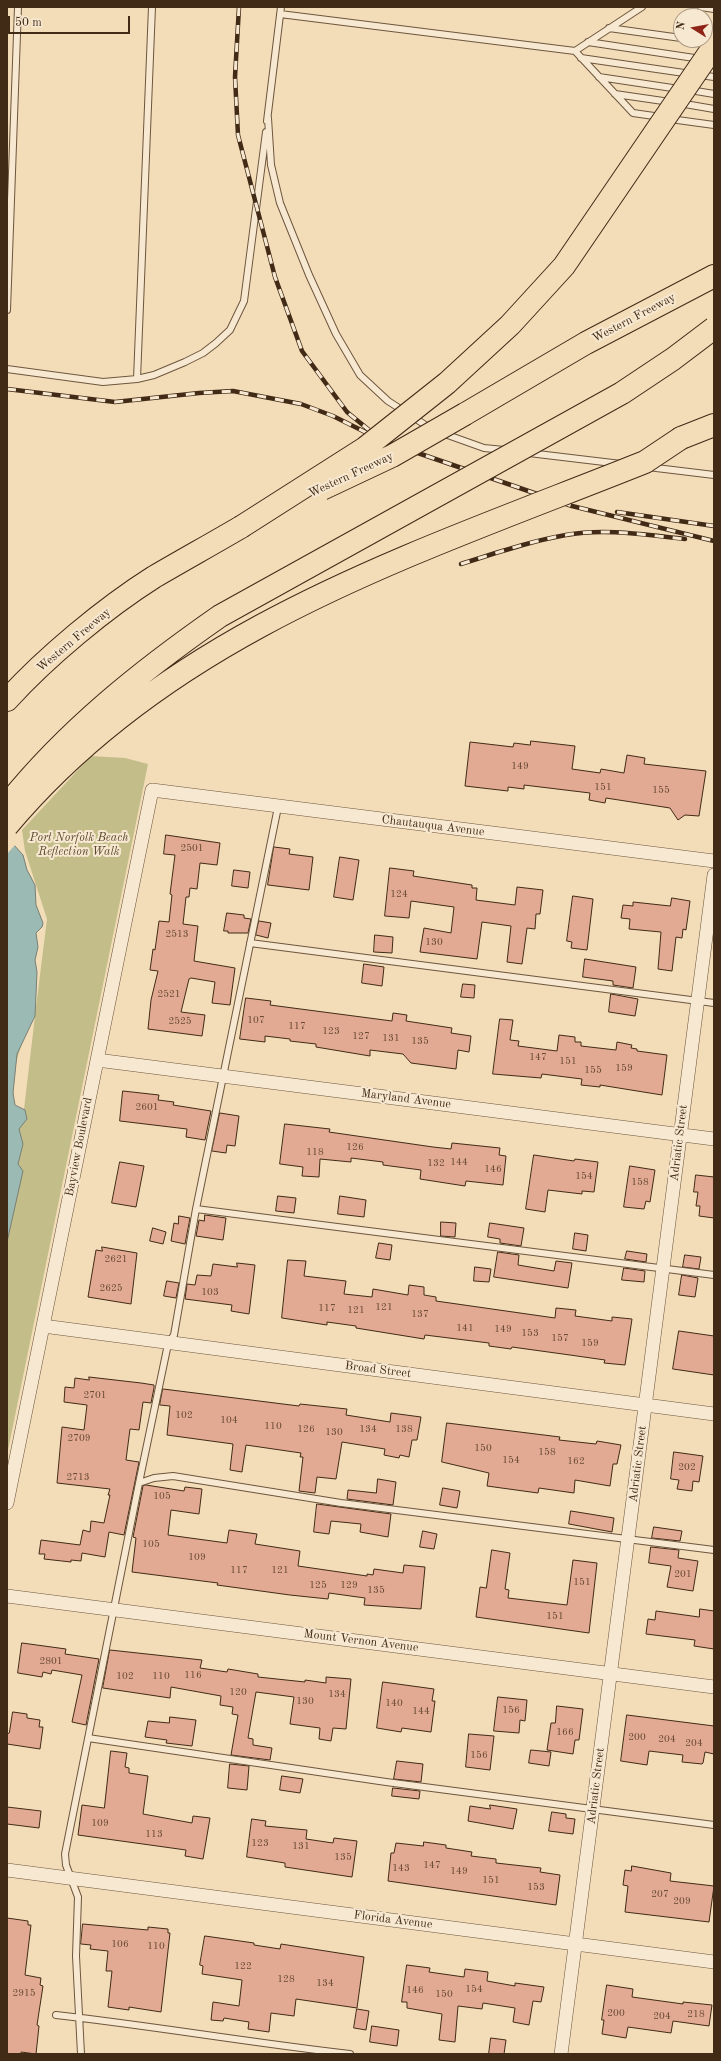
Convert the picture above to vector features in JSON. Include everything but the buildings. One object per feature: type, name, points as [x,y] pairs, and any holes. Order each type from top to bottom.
[{"type":"highway","points":[[241,527],[365,448],[441,388],[510,325],[564,266],[714,44]]},
{"type":"highway","name":"Western Freeway","points":[[7,700],[65,644],[112,607],[153,578],[241,527],[392,456],[586,343],[714,276]]},
{"type":"highway","points":[[7,805],[41,765],[110,698],[160,658],[220,616],[622,394],[674,359],[714,328]]},
{"type":"highway","points":[[7,826],[48,781],[112,724],[169,682],[227,643],[298,605],[364,575],[645,462],[681,438],[714,425]]},
{"type":"street","name":"Chautauqua Avenue","points":[[152,790],[714,861]]},
{"type":"street","name":"Bayview Boulevard","points":[[7,1503],[152,790]]},
{"type":"street","name":"Adriatic Street","points":[[561,2054],[714,875]]},
{"type":"street","name":"Maryland Avenue","points":[[97,1060],[714,1139]]},
{"type":"street","name":"Broad Street","points":[[43,1326],[168,1344],[714,1414]]},
{"type":"street","name":"Mount Vernon Avenue","points":[[7,1596],[714,1687]]},
{"type":"street","name":"Florida Avenue","points":[[7,1870],[714,1962]]},
{"type":"lane","points":[[7,310],[18,7]]},
{"type":"lane","points":[[137,380],[152,7]]},
{"type":"lane","points":[[7,368],[103,382],[137,380],[154,375],[203,353],[230,330],[244,301],[281,7]]},
{"type":"lane","points":[[280,14],[575,51],[642,7]]},
{"type":"lane","points":[[701,7],[714,9]]},
{"type":"lane","points":[[609,28],[673,37]]},
{"type":"lane","points":[[588,42],[714,61]]},
{"type":"lane","points":[[575,51],[633,113],[714,125]]},
{"type":"lane","points":[[581,58],[714,77]]},
{"type":"lane","points":[[599,77],[714,94]]},
{"type":"lane","points":[[615,94],[714,108]]},
{"type":"lane","points":[[268,118],[271,165],[280,203],[309,275],[336,334],[360,375],[388,401],[424,425],[457,440],[484,448],[714,475]]},
{"type":"lane","points":[[81,2054],[78,2018],[78,1897],[66,1865],[65,1854],[168,1344],[174,1335],[196,1209],[278,807]]},
{"type":"lane","points":[[250,944],[714,1003]]},
{"type":"lane","points":[[196,1209],[714,1275]]},
{"type":"lane","points":[[139,1483],[154,1478],[173,1476],[341,1503],[714,1550]]},
{"type":"lane","points":[[88,1738],[386,1782],[714,1825]]},
{"type":"lane","points":[[56,2015],[150,2026],[268,2045],[350,2054]]},
{"type":"green space","name":"Port Norfolk Beach Reflection Walk","points":[[91,756],[125,758],[148,764],[7,1455],[7,830],[14,845],[23,855],[27,870],[35,885],[36,905],[43,923],[42,927],[36,933],[38,947],[35,960],[37,972],[35,1015],[47,919],[25,851],[22,830]],"holes":[[[35,1016],[23,1110],[15,1106],[13,1082],[20,1048]]]},
{"type":"water","points":[[7,830],[14,845],[23,855],[27,870],[35,885],[36,905],[43,923],[42,927],[36,933],[38,947],[35,960],[37,972],[35,1016],[17,1054],[13,1093],[15,1105],[25,1110],[27,1119],[19,1129],[23,1144],[18,1164],[23,1171],[7,1242]]},
{"type":"pier","points":[[7,828],[16,844],[7,854]]},
{"type":"railway","points":[[239,7],[235,77],[238,135],[275,277],[302,351],[347,412],[369,430]]},
{"type":"railway","points":[[7,389],[115,402],[233,391],[301,404],[333,416],[383,441],[572,506],[714,541]]},
{"type":"railway","points":[[617,512],[714,526]]},
{"type":"railway","points":[[461,564],[527,544],[581,533],[611,532],[685,539]]}]
